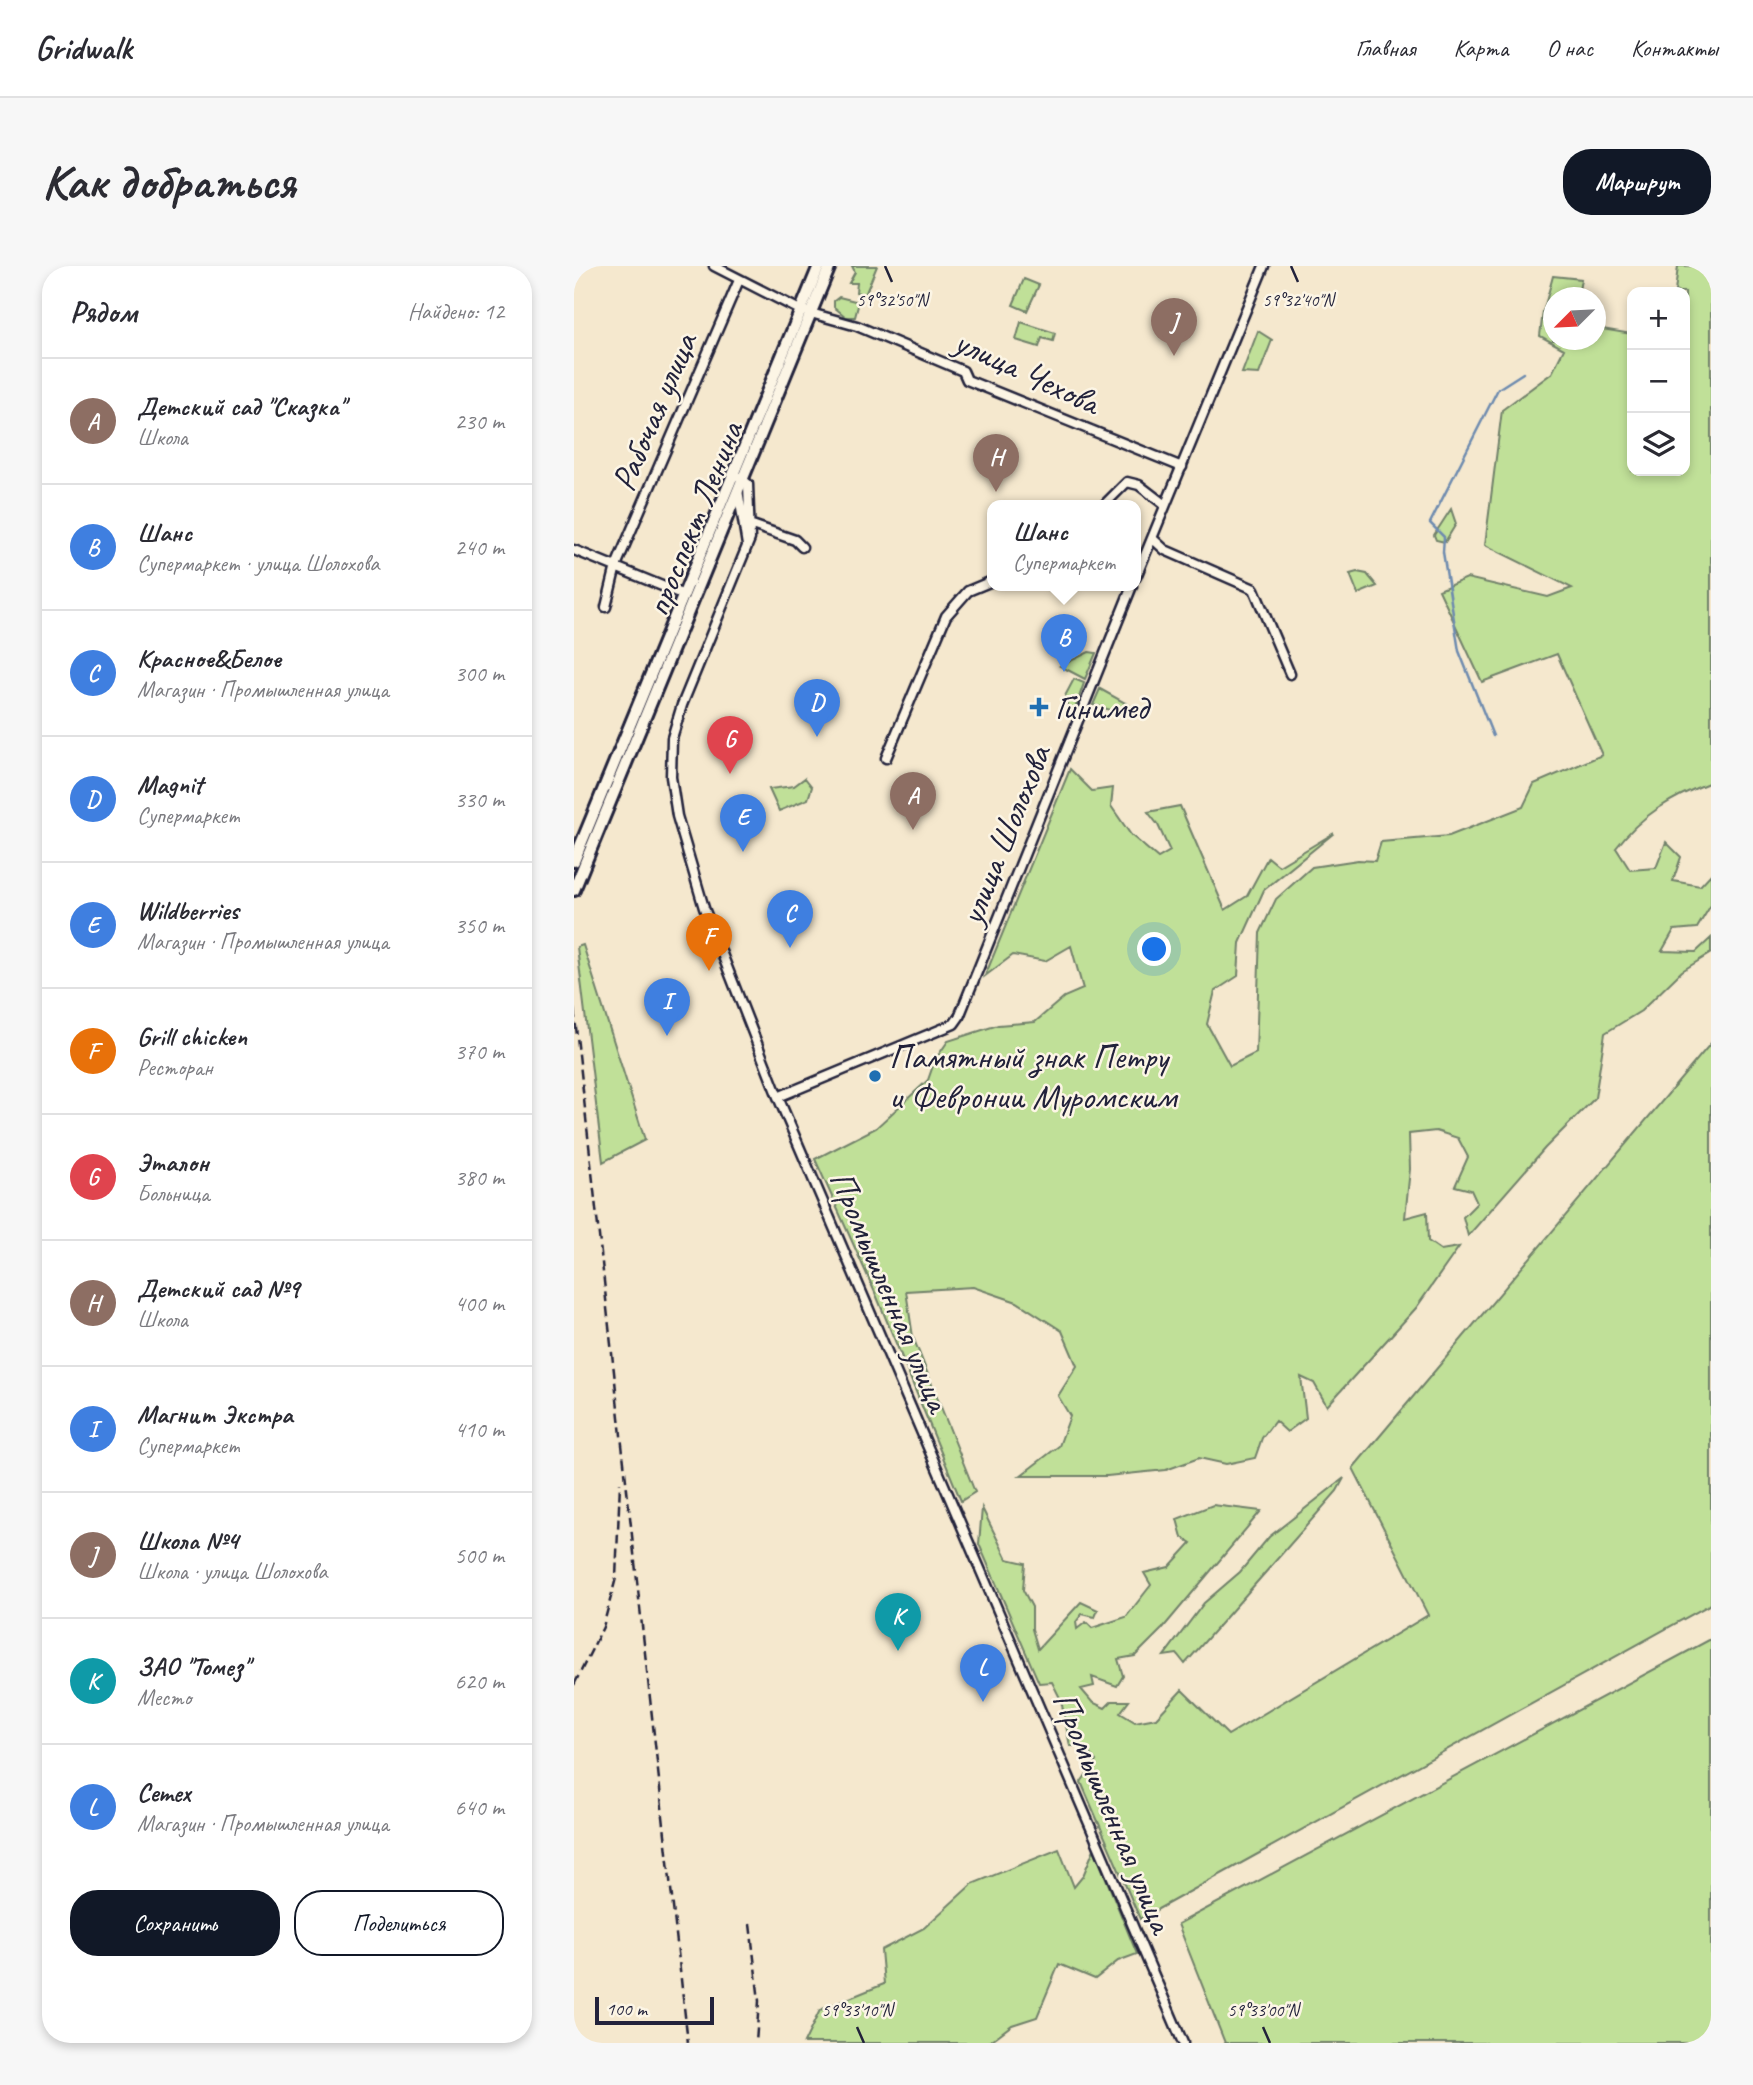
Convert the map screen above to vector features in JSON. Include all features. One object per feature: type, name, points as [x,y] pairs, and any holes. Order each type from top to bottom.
[{"type":"main road","name":"проспект Ленина","points":[[574,861],[684,595],[737,479],[805,311],[819,266]]},
{"type":"main road","name":"проспект Ленина","points":[[805,311],[831,266]]},
{"type":"main road","name":"проспект Ленина","points":[[574,890],[615,795],[719,533],[737,479]]},
{"type":"street","name":"улица Чехова","points":[[714,266],[805,311],[883,337],[963,371],[967,380],[1182,467]]},
{"type":"street","points":[[1141,566],[1264,266]]},
{"type":"street","name":"Рабочая улица","points":[[606,607],[616,566],[739,280]]},
{"type":"street","points":[[737,479],[745,542]]},
{"type":"street","name":"Промышленная улица","points":[[737,479],[748,484],[752,525],[681,705],[672,738],[671,777],[677,816],[704,908],[778,1097],[1183,2043]]},
{"type":"street","points":[[1109,500],[1127,482],[1139,485],[1165,505]]},
{"type":"street","points":[[752,525],[795,540],[803,547]]},
{"type":"street","points":[[719,533],[737,528],[745,542]]},
{"type":"street","points":[[1153,538],[1165,550],[1254,589],[1290,674]]},
{"type":"street","points":[[574,550],[684,595]]},
{"type":"street","points":[[886,758],[946,616],[968,591],[987,583]]},
{"type":"street","name":"улица Шолохова","points":[[778,1097],[954,1024],[1011,891],[1130,591]]},
{"type":"green space","points":[[852,266],[877,266],[865,295],[856,292],[857,283],[849,283],[855,272]]},
{"type":"green space","points":[[1678,266],[1711,266],[1711,782],[1658,808],[1636,826],[1616,848],[1630,870],[1656,868],[1666,842],[1681,857],[1673,881],[1700,886],[1711,874],[1711,905],[1697,928],[1674,930],[1662,951],[1696,952],[1711,938],[1711,953],[1682,971],[1641,1011],[1605,1033],[1595,1098],[1545,1148],[1468,1236],[1463,1217],[1477,1203],[1471,1190],[1455,1186],[1468,1157],[1458,1138],[1436,1131],[1409,1134],[1410,1169],[1405,1218],[1427,1212],[1428,1241],[1441,1250],[1459,1247],[1416,1308],[1327,1406],[1314,1383],[1301,1377],[1306,1418],[1287,1432],[1275,1421],[1262,1438],[1255,1458],[1226,1464],[1199,1458],[1166,1470],[1107,1476],[1020,1476],[1059,1446],[1070,1416],[1058,1396],[1077,1366],[1062,1331],[1017,1302],[973,1287],[906,1291],[913,1337],[975,1492],[961,1501],[877,1297],[815,1159],[876,1128],[928,1080],[935,1060],[948,1041],[998,1025],[1035,1022],[1064,997],[1083,989],[1071,946],[1045,961],[1013,955],[985,976],[1070,769],[1092,791],[1113,788],[1111,806],[1131,835],[1158,858],[1170,851],[1158,825],[1148,812],[1180,806],[1225,910],[1247,896],[1268,857],[1279,866],[1334,833],[1264,890],[1240,943],[1238,976],[1215,991],[1207,1024],[1230,1066],[1256,1053],[1260,933],[1276,899],[1312,867],[1358,860],[1375,861],[1381,842],[1449,836],[1523,807],[1534,784],[1602,755],[1557,654],[1482,682],[1439,590],[1467,578],[1548,597],[1572,588],[1485,545],[1502,410],[1552,373],[1564,350],[1606,350],[1606,330],[1627,333],[1627,476],[1690,476],[1690,287],[1676,287]]},
{"type":"green space","points":[[1553,276],[1581,279],[1580,287],[1550,287]]},
{"type":"green space","points":[[1024,279],[1039,285],[1027,311],[1013,305]]},
{"type":"green space","points":[[839,297],[859,302],[855,317],[846,317],[834,307],[834,301]]},
{"type":"green space","points":[[1543,311],[1543,338],[1540,336]]},
{"type":"green space","points":[[1021,322],[1055,333],[1053,341],[1042,338],[1039,347],[1016,340]]},
{"type":"green space","points":[[1258,331],[1272,340],[1259,374],[1242,373]]},
{"type":"green space","points":[[1451,509],[1456,524],[1445,542],[1436,540],[1434,535]]},
{"type":"green space","points":[[1350,574],[1367,574],[1377,586],[1358,594]]},
{"type":"green space","points":[[1089,652],[1096,653],[1085,679],[1060,666]]},
{"type":"green space","points":[[1074,679],[1084,683],[1074,712],[1070,711],[1065,696]]},
{"type":"green space","points":[[1100,689],[1129,705],[1114,711],[1093,705]]},
{"type":"green space","points":[[805,778],[812,787],[808,799],[779,811],[769,789],[794,786]]},
{"type":"green space","points":[[583,945],[645,1140],[603,1162],[577,947]]},
{"type":"green space","points":[[1711,1043],[1711,1604],[1140,1919],[1081,1782],[1096,1761],[1082,1746],[1070,1746],[1061,1700],[1052,1682],[1039,1683],[979,1544],[982,1508],[1007,1559],[1025,1563],[1023,1590],[1032,1607],[1032,1629],[1038,1649],[1081,1602],[1098,1610],[1095,1617],[1082,1614],[1076,1622],[1077,1629],[1086,1622],[1092,1628],[1126,1617],[1151,1585],[1144,1573],[1169,1567],[1191,1543],[1182,1537],[1177,1519],[1213,1505],[1261,1511],[1162,1629],[1135,1656],[1118,1659],[1123,1676],[1117,1686],[1092,1677],[1094,1686],[1081,1689],[1092,1702],[1105,1708],[1112,1701],[1129,1701],[1120,1713],[1135,1722],[1156,1718],[1182,1690],[1228,1735],[1428,1615],[1353,1468]]},
{"type":"green space","points":[[1344,1478],[1337,1491],[1185,1664],[1177,1654],[1164,1656],[1204,1603],[1240,1572],[1269,1537]]},
{"type":"green space","points":[[1711,1639],[1711,2043],[1225,2043],[1178,1924]]},
{"type":"green space","points":[[1059,1849],[1074,1887],[1083,1876],[1094,1849],[1137,1954],[1118,1961],[1095,1979],[1059,1964],[1037,2017],[1012,2025],[988,2043],[804,2043],[820,2010],[884,1984],[881,1950],[924,1928],[972,1884]]},
{"type":"waterway","points":[[1493,736],[1459,651],[1443,552],[1444,537],[1430,523],[1498,389],[1523,373]]},
{"type":"railway","points":[[574,1009],[688,2043]]},
{"type":"railway","points":[[574,1685],[603,1627],[616,1578],[620,1483]]},
{"type":"railway","points":[[750,1924],[759,2001],[756,2043]]},
{"type":"place","name":"Школа №4","points":[[1174,356]]},
{"type":"place","name":"Детский сад №9","points":[[996,492]]},
{"type":"place","name":"Шанс","points":[[1064,672]]},
{"type":"place","name":"Гинимед","points":[[1039,707]]},
{"type":"place","name":"Magnit","points":[[817,737]]},
{"type":"place","name":"Эталон","points":[[730,774]]},
{"type":"place","name":"Детский сад \"Сказка\"","points":[[913,830]]},
{"type":"place","name":"Wildberries","points":[[743,852]]},
{"type":"place","name":"Красное&Белое","points":[[790,948]]},
{"type":"place","name":"Grill chicken","points":[[709,971]]},
{"type":"place","name":"Магнит Экстра","points":[[667,1036]]},
{"type":"place","name":"Памятный знак Петру и Февронии Муромским","points":[[875,1076]]},
{"type":"place","name":"ЗАО \"Томез\"","points":[[898,1651]]},
{"type":"place","name":"Cemex","points":[[983,1702]]}]
